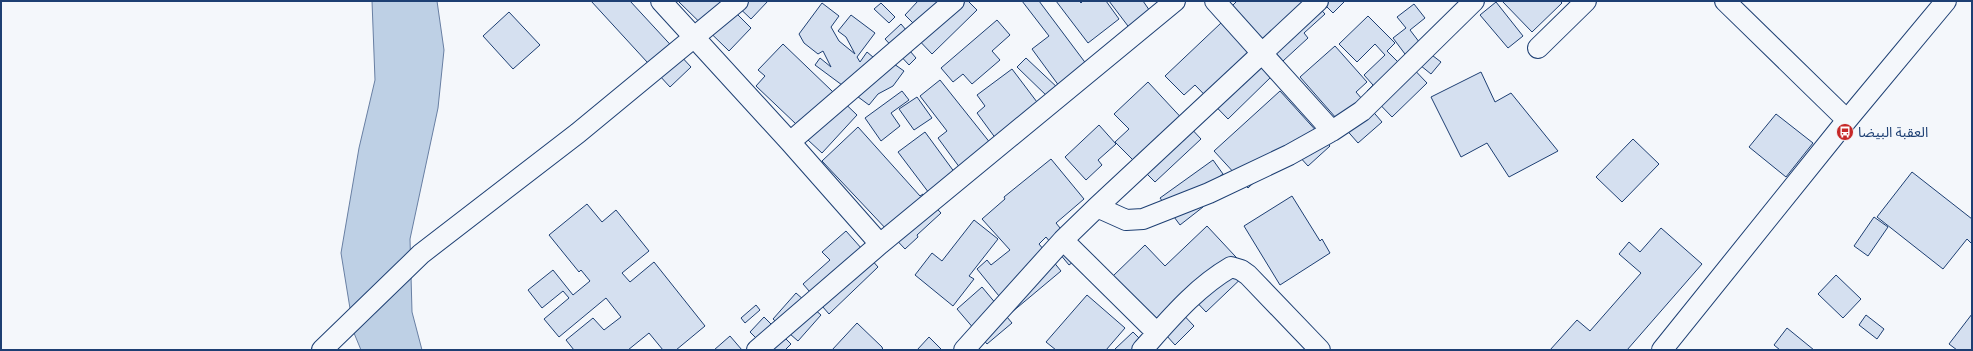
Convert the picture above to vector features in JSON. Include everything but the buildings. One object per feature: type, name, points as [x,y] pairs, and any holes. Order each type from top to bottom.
[{"type":"street","points":[[660,1],[790,142],[880,244]]},
{"type":"street","points":[[326,345],[421,254],[578,133],[694,39],[738,1]]},
{"type":"street","points":[[790,142],[954,1]]},
{"type":"street","points":[[757,350],[880,244],[1175,1]]},
{"type":"street","points":[[1215,1],[1332,131]]},
{"type":"street","points":[[964,350],[1063,240],[1318,1]]},
{"type":"street","points":[[1097,207],[1126,220],[1143,219],[1208,192],[1289,155],[1332,131],[1362,111],[1474,1]]},
{"type":"street","points":[[1538,48],[1586,1]]},
{"type":"street","points":[[1726,1],[1847,120]]},
{"type":"street","points":[[1662,350],[1847,120],[1946,1]]},
{"type":"street","points":[[1063,240],[1157,334]]},
{"type":"street","points":[[1142,350],[1184,304],[1216,276],[1231,267],[1241,270],[1248,275],[1320,350]]},
{"type":"water","points":[[372,1],[437,1],[444,50],[438,108],[410,239],[412,312],[422,350],[361,350],[354,333],[341,253],[359,148],[375,80]]},
{"type":"place","name":"العقبة البيضا","points":[[1845,132]]}]
